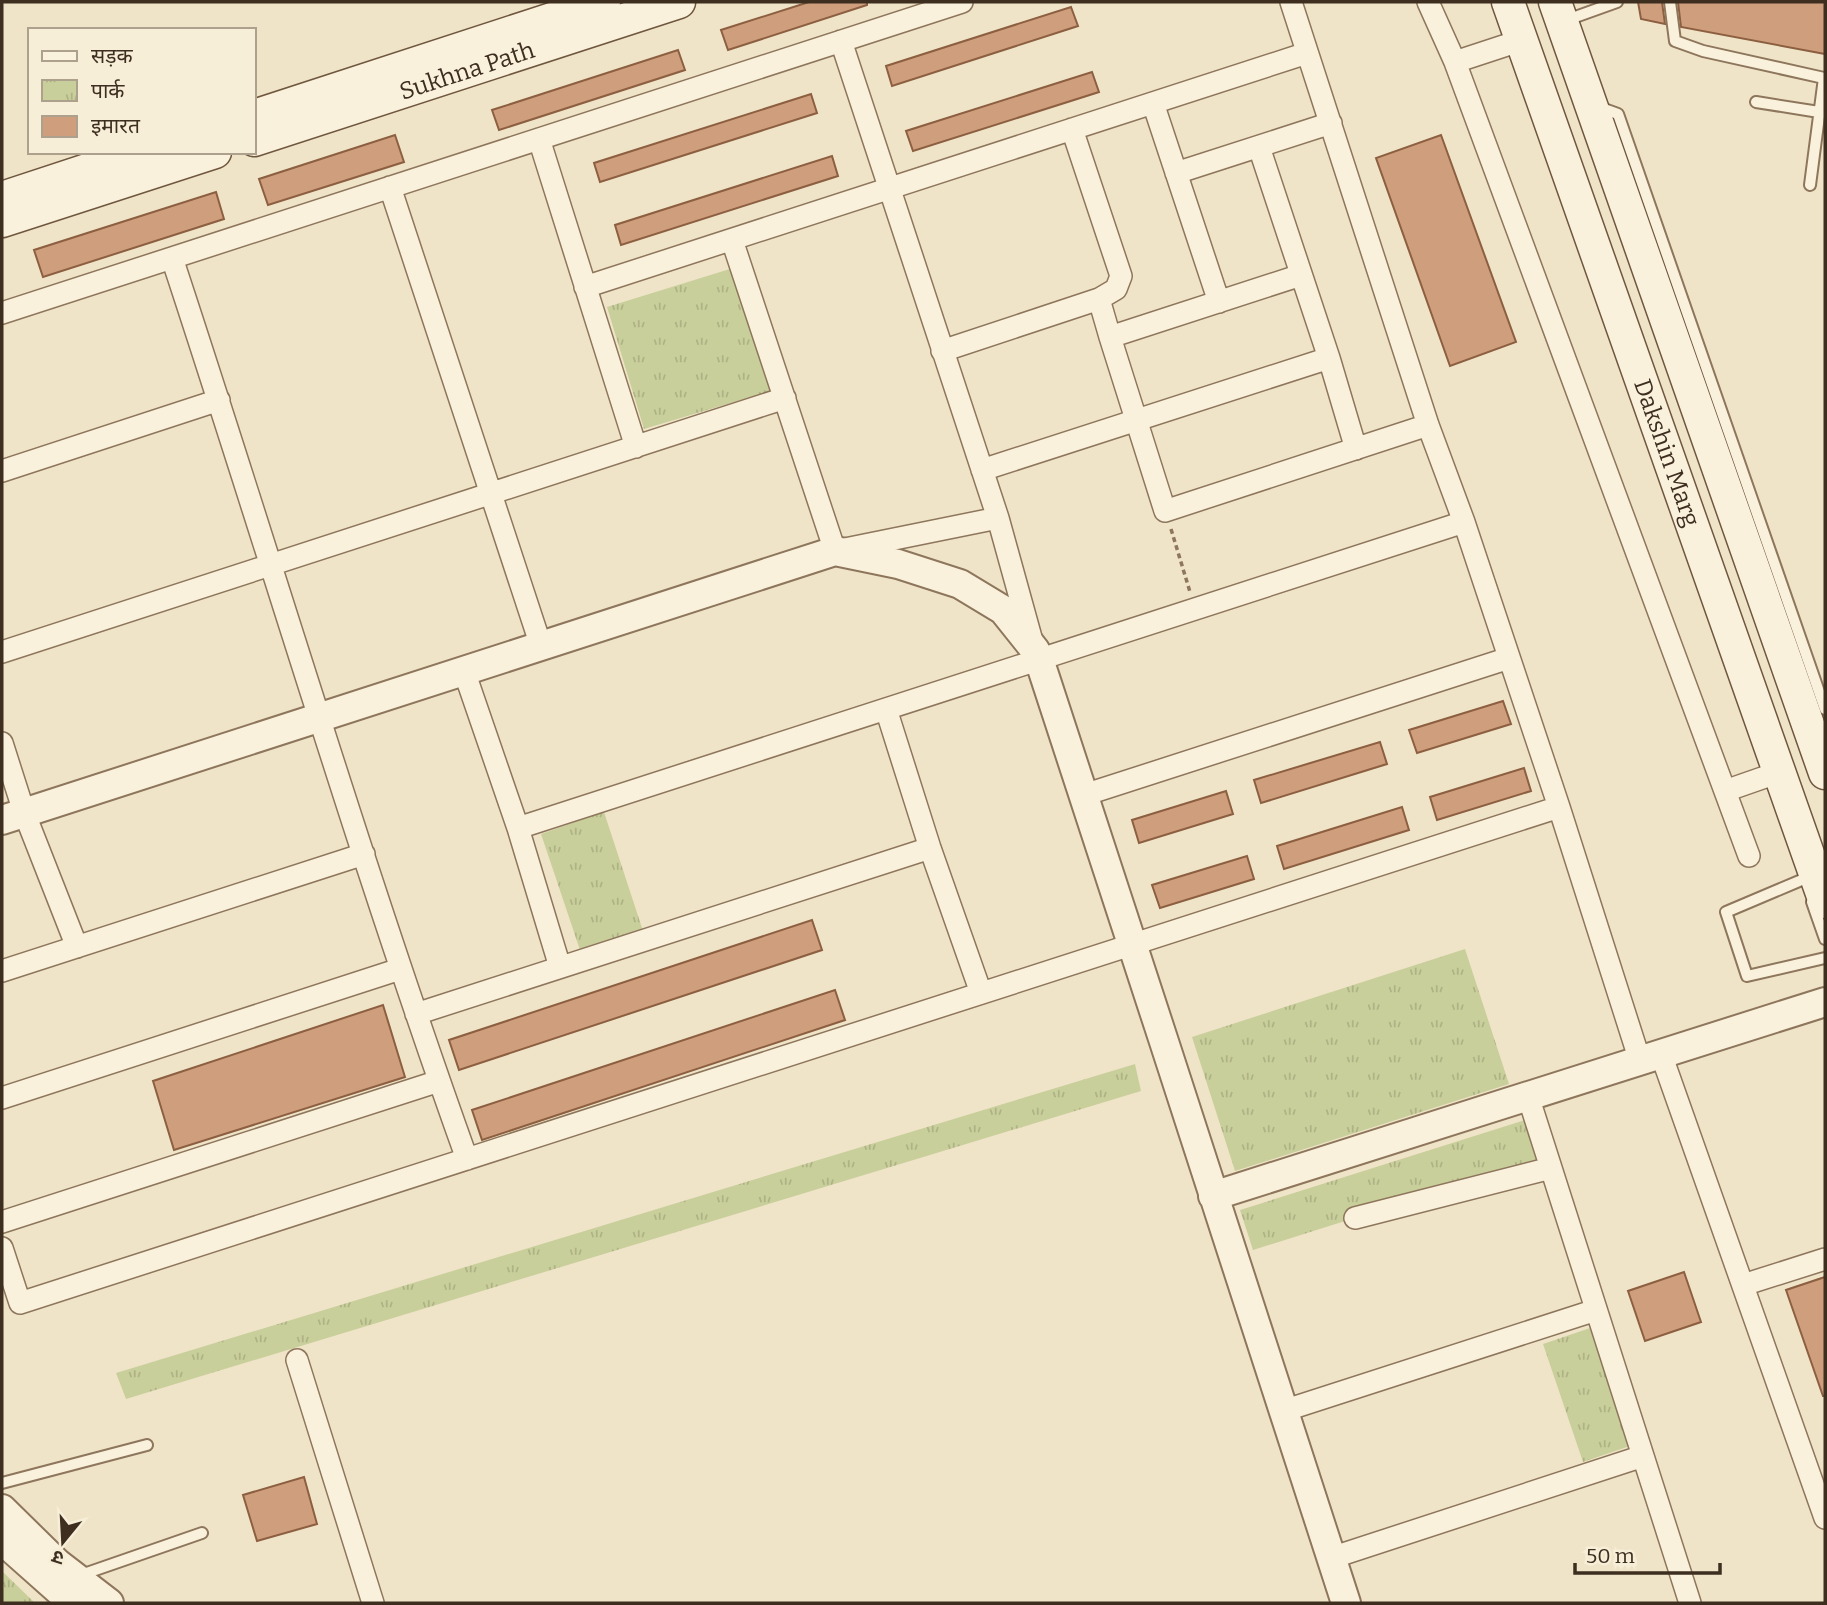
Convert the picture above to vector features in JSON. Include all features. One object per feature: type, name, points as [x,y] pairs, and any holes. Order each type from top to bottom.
[{"type":"main road","name":"Sukhna Path","points":[[256,115],[604,2]]},
{"type":"main road","name":"Sukhna Path","points":[[256,139],[679,2]]},
{"type":"main road","name":"Dakshin Marg","points":[[1508,2],[1825,902]]},
{"type":"main road","name":"Dakshin Marg","points":[[1558,12],[1825,773]]},
{"type":"main road","points":[[2,198],[136,154]]},
{"type":"main road","points":[[2,222],[209,154]]},
{"type":"street","points":[[2,313],[962,2]]},
{"type":"street","points":[[1291,2],[1429,425],[1559,807],[1650,1058],[1743,1285],[1825,1518]]},
{"type":"street","points":[[1427,2],[1455,62],[1749,856]]},
{"type":"street","points":[[1455,62],[1522,40]]},
{"type":"street","points":[[841,41],[998,518],[1037,655],[1134,944],[1346,1603]]},
{"type":"street","points":[[585,288],[1307,53]]},
{"type":"street","points":[[1153,103],[1219,302]]},
{"type":"street","points":[[1176,173],[1331,123]]},
{"type":"street","points":[[942,351],[1099,299],[1116,289],[1121,276],[1072,129]]},
{"type":"street","points":[[539,139],[636,447]]},
{"type":"street","points":[[1259,146],[1356,449]]},
{"type":"street","points":[[390,187],[541,646]]},
{"type":"street","points":[[732,240],[835,551]]},
{"type":"street","points":[[172,258],[400,969],[467,1159]]},
{"type":"street","points":[[1110,337],[1301,275]]},
{"type":"street","points":[[1099,299],[1165,511],[1429,425]]},
{"type":"street","points":[[982,470],[1329,358]]},
{"type":"street","points":[[2,652],[785,398]]},
{"type":"street","points":[[2,471],[219,400]]},
{"type":"street","points":[[13,816],[835,551],[998,518]]},
{"type":"street","points":[[518,828],[886,709],[1037,655],[1195,609],[1464,522]]},
{"type":"street","points":[[835,551],[898,564],[960,584],[1003,610],[1037,655]]},
{"type":"street","points":[[1084,795],[1509,658]]},
{"type":"street","points":[[464,671],[518,828],[560,967]]},
{"type":"street","points":[[886,709],[930,848],[981,993]]},
{"type":"street","points":[[2,743],[13,816],[77,947]]},
{"type":"street","points":[[1725,791],[1768,776]]},
{"type":"street","points":[[2,1248],[20,1303],[1559,807]]},
{"type":"street","points":[[416,1014],[930,848]]},
{"type":"street","points":[[2,971],[364,854]]},
{"type":"street","points":[[2,1098],[400,969]]},
{"type":"street","points":[[1213,1196],[1825,1002]]},
{"type":"street","points":[[2,1222],[439,1081]]},
{"type":"street","points":[[1528,1096],[1690,1603]]},
{"type":"street","points":[[1354,1218],[1551,1168]]},
{"type":"street","points":[[1743,1285],[1825,1259]]},
{"type":"street","points":[[1283,1411],[1597,1310]]},
{"type":"street","points":[[297,1360],[373,1603]]},
{"type":"street","points":[[1331,1558],[1643,1456]]},
{"type":"street","points":[[2,1509],[57,1563],[74,1590]]},
{"type":"street","points":[[2,1540],[74,1590],[109,1603]]},
{"type":"lane","points":[[1558,12],[1617,2]]},
{"type":"lane","points":[[1670,2],[1675,41],[1703,51],[1825,78],[1810,185]]},
{"type":"lane","points":[[1756,102],[1819,112]]},
{"type":"lane","points":[[1591,104],[1618,114],[1825,709]]},
{"type":"lane","points":[[1549,115],[1546,145],[1588,263]]},
{"type":"lane","points":[[1597,289],[1602,302]]},
{"type":"lane","points":[[1800,866],[1825,939]]},
{"type":"lane","points":[[1804,879],[1726,912],[1747,976],[1825,958]]},
{"type":"lane","points":[[2,1483],[148,1446]]},
{"type":"lane","points":[[74,1590],[202,1533]]},
{"type":"path","points":[[1165,511],[1195,609]]},
{"type":"green space","points":[[733,268],[771,391],[644,429],[607,307]]},
{"type":"green space","points":[[604,812],[643,931],[581,953],[541,834]]},
{"type":"green space","points":[[1465,949],[1509,1084],[1235,1171],[1192,1037]]},
{"type":"green space","points":[[1135,1064],[1141,1091],[126,1399],[116,1373]]},
{"type":"green space","points":[[1525,1120],[1538,1160],[1253,1250],[1240,1210]]},
{"type":"green space","points":[[1590,1328],[1630,1446],[1583,1462],[1543,1344]]},
{"type":"green space","points":[[2,1571],[35,1603],[2,1603]]},
{"type":"building","points":[[809,2],[867,2],[867,5],[728,50],[721,30]]},
{"type":"building","points":[[1638,2],[1662,2],[1665,24],[1641,19]]},
{"type":"building","points":[[1678,2],[1825,2],[1825,54],[1681,27]]},
{"type":"building","points":[[1071,7],[1078,26],[892,86],[886,66]]},
{"type":"building","points":[[678,50],[685,70],[499,130],[492,110]]},
{"type":"building","points":[[1092,72],[1099,92],[913,151],[906,131]]},
{"type":"building","points":[[811,94],[817,113],[600,182],[594,163]]},
{"type":"building","points":[[395,135],[404,162],[268,205],[259,179]]},
{"type":"building","points":[[1441,135],[1516,342],[1450,366],[1376,158]]},
{"type":"building","points":[[832,156],[838,176],[621,245],[615,225]]},
{"type":"building","points":[[216,192],[224,219],[43,277],[34,250]]},
{"type":"building","points":[[1503,701],[1511,724],[1417,753],[1409,730]]},
{"type":"building","points":[[1380,742],[1387,764],[1261,803],[1254,780]]},
{"type":"building","points":[[1524,768],[1531,791],[1437,820],[1430,797]]},
{"type":"building","points":[[1226,791],[1233,814],[1139,843],[1132,820]]},
{"type":"building","points":[[1402,807],[1409,830],[1284,869],[1277,846]]},
{"type":"building","points":[[1247,856],[1254,879],[1160,908],[1152,885]]},
{"type":"building","points":[[812,920],[822,950],[459,1070],[449,1040]]},
{"type":"building","points":[[835,990],[845,1020],[482,1140],[472,1110]]},
{"type":"building","points":[[383,1005],[405,1077],[174,1150],[153,1081]]},
{"type":"building","points":[[1684,1272],[1701,1322],[1645,1341],[1628,1291]]},
{"type":"building","points":[[1825,1277],[1825,1396],[1823,1396],[1786,1290]]},
{"type":"building","points":[[304,1477],[317,1524],[257,1541],[243,1495]]}]
